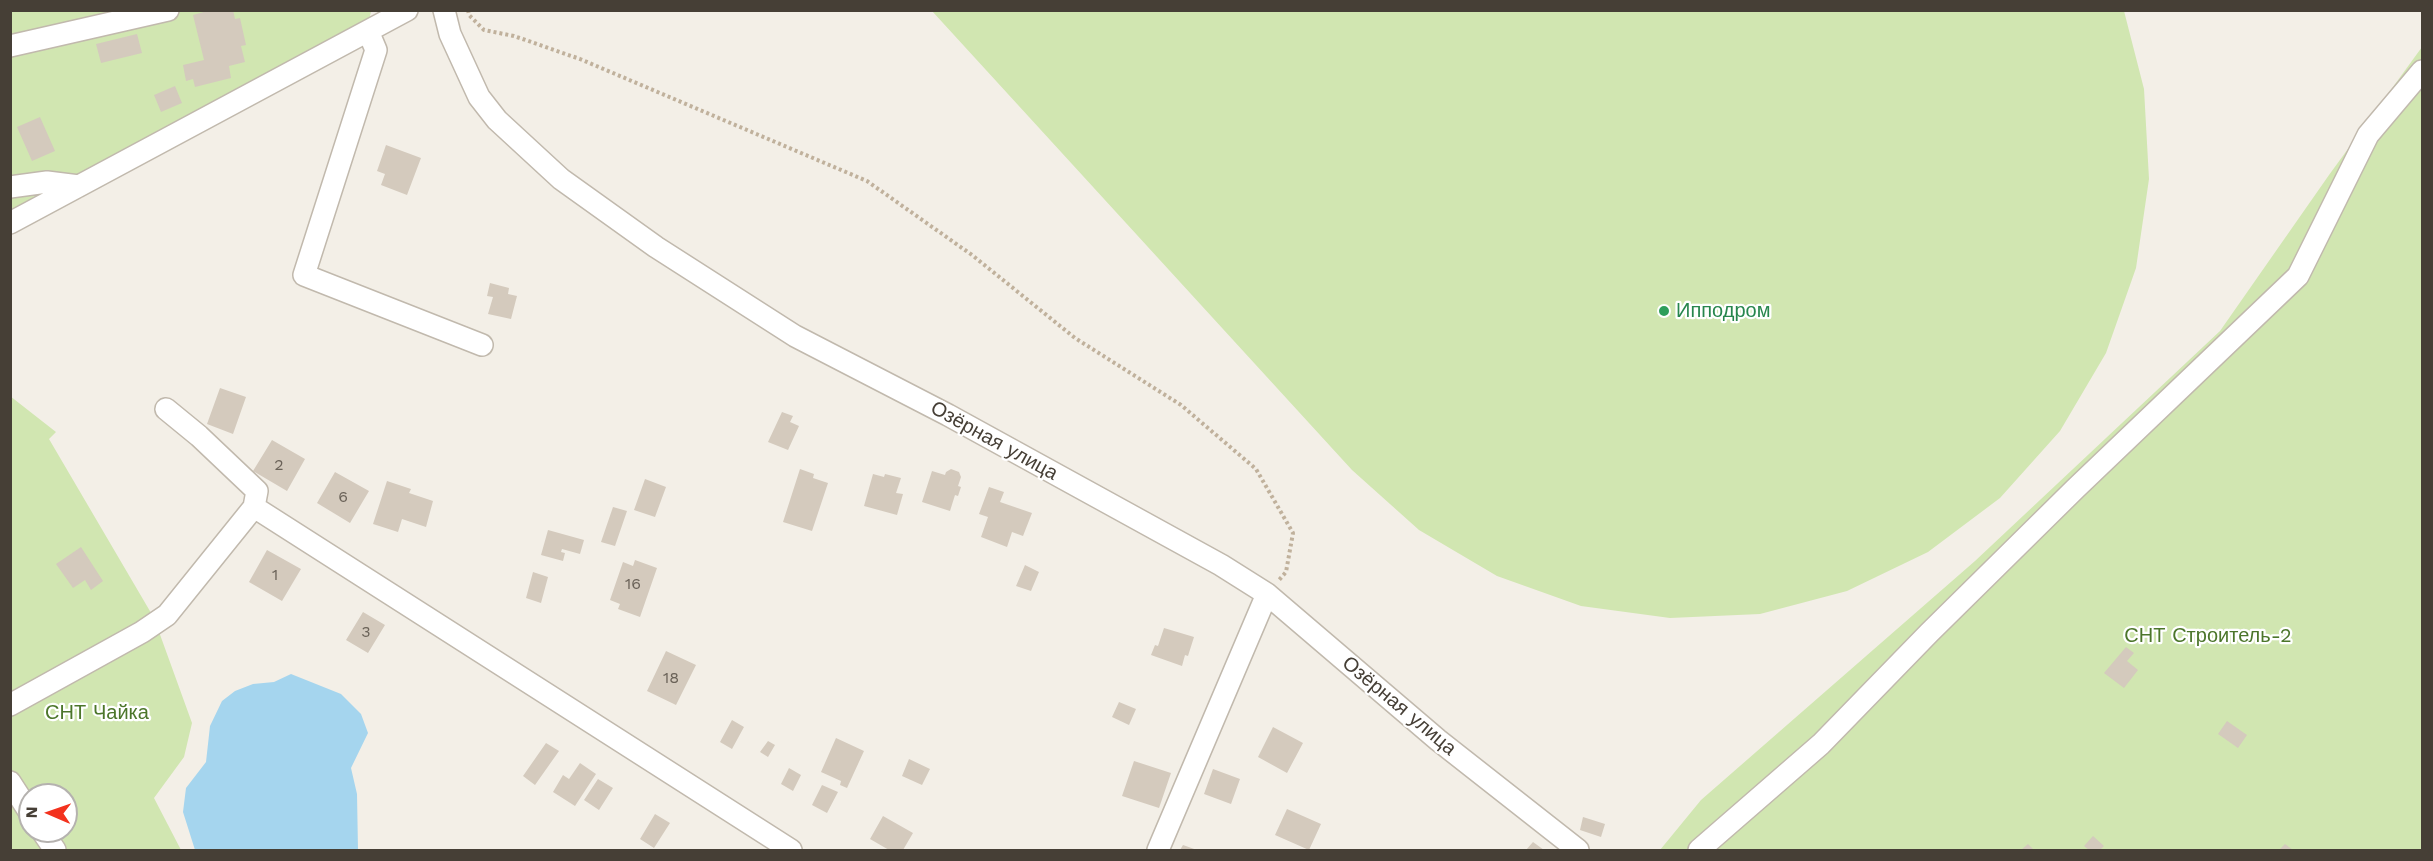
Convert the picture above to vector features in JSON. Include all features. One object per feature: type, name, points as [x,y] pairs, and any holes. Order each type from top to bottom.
[{"type":"street","points":[[10,46],[168,10]]},
{"type":"street","points":[[10,223],[407,10]]},
{"type":"street","name":"Озёрная улица","points":[[444,10],[450,34],[479,97],[497,120],[561,179],[656,247],[795,336],[948,415],[1221,565],[1267,594],[1438,740],[1578,850]]},
{"type":"street","points":[[368,32],[376,50],[304,275],[482,345]]},
{"type":"street","points":[[1699,850],[1821,744],[1929,633],[2075,489],[2298,276],[2368,135],[2422,71]]},
{"type":"street","points":[[10,187],[47,182],[79,186]]},
{"type":"street","points":[[10,705],[142,632],[167,615],[254,507],[257,490],[166,409]]},
{"type":"street","points":[[254,507],[791,850]]},
{"type":"street","points":[[1158,850],[1267,594]]},
{"type":"path","points":[[468,10],[469,15],[484,30],[514,36],[580,59],[867,181],[972,255],[1075,338],[1181,405],[1256,469],[1293,533],[1286,572],[1267,594]]},
{"type":"green space","points":[[10,11],[371,11],[369,21],[11,233]]},
{"type":"green space","name":"Ипподром","points":[[932,11],[2124,11],[2144,89],[2149,179],[2136,268],[2106,353],[2060,431],[2000,498],[1928,552],[1847,591],[1760,614],[1670,618],[1581,606],[1497,576],[1419,530],[1352,470]]},
{"type":"green space","name":"СНТ Строитель-2","points":[[2422,47],[2422,850],[1660,850],[1701,800],[1975,561],[2220,331]]},
{"type":"green space","name":"СНТ Чайка","points":[[10,396],[56,432],[49,439],[154,618],[192,723],[184,757],[154,798],[181,850],[11,850]]},
{"type":"water","points":[[291,674],[341,694],[361,714],[368,733],[351,768],[357,794],[358,850],[195,850],[183,812],[186,788],[206,762],[210,726],[222,701],[235,691],[253,684],[274,682]]},
{"type":"building","points":[[211,10],[233,10],[235,19],[240,18],[246,45],[241,46],[245,62],[229,66],[231,78],[195,87],[193,79],[186,81],[183,65],[204,60],[193,15]]},
{"type":"building","points":[[137,34],[142,53],[101,63],[96,44]]},
{"type":"building","points":[[175,86],[182,103],[161,112],[154,95]]},
{"type":"building","points":[[40,117],[55,151],[32,161],[17,127]]},
{"type":"building","points":[[386,145],[421,158],[407,195],[381,185],[385,174],[377,171]]},
{"type":"building","points":[[490,283],[509,288],[508,294],[517,296],[511,319],[488,314],[493,297],[487,296]]},
{"type":"building","points":[[220,388],[246,397],[233,434],[207,424]]},
{"type":"building","points":[[782,412],[793,416],[790,422],[799,426],[788,450],[768,442]]},
{"type":"building","points":[[272,440],[305,459],[287,491],[253,471]]},
{"type":"building","points":[[800,469],[814,474],[813,478],[828,483],[812,531],[783,522]]},
{"type":"building","points":[[951,469],[959,472],[961,477],[958,486],[961,487],[958,496],[955,495],[950,511],[922,502],[932,471],[945,475]]},
{"type":"building","points":[[335,472],[369,491],[350,523],[317,503]]},
{"type":"building","points":[[873,474],[901,478],[896,493],[903,494],[897,515],[864,506]]},
{"type":"building","points":[[645,479],[666,487],[655,517],[634,510]]},
{"type":"building","points":[[387,481],[411,489],[409,493],[433,501],[426,527],[402,519],[398,532],[373,524]]},
{"type":"building","points":[[989,487],[1004,492],[1000,502],[1032,513],[1023,536],[1012,532],[1007,547],[981,537],[988,517],[979,514]]},
{"type":"building","points":[[613,507],[627,511],[615,546],[601,542]]},
{"type":"building","points":[[548,530],[584,540],[580,554],[562,549],[561,552],[565,553],[563,561],[541,555]]},
{"type":"building","points":[[81,547],[103,581],[91,590],[85,580],[73,588],[56,564]]},
{"type":"building","points":[[267,550],[301,569],[282,601],[249,582]]},
{"type":"building","points":[[635,560],[657,568],[640,617],[618,609],[620,604],[610,600],[623,562],[633,566]]},
{"type":"building","points":[[1025,565],[1039,572],[1031,591],[1016,586]]},
{"type":"building","points":[[533,572],[548,577],[541,603],[526,598]]},
{"type":"building","points":[[363,612],[385,625],[368,653],[346,640]]},
{"type":"building","points":[[1164,628],[1194,637],[1182,666],[1151,655],[1155,645],[1158,646]]},
{"type":"building","points":[[2126,647],[2134,653],[2127,661],[2138,670],[2124,688],[2104,673]]},
{"type":"building","points":[[666,651],[696,665],[676,705],[647,691]]},
{"type":"building","points":[[1119,702],[1136,709],[1129,725],[1112,717]]},
{"type":"building","points":[[732,720],[744,727],[732,749],[720,742]]},
{"type":"building","points":[[2227,721],[2247,735],[2238,748],[2218,734]]},
{"type":"building","points":[[1273,727],[1303,743],[1287,773],[1258,757]]},
{"type":"building","points":[[836,738],[864,751],[847,788],[840,785],[841,781],[821,772]]},
{"type":"building","points":[[768,741],[775,745],[768,757],[760,752]]},
{"type":"building","points":[[546,743],[559,751],[535,785],[523,776]]},
{"type":"building","points":[[909,759],[930,769],[922,785],[902,776]]},
{"type":"building","points":[[1134,761],[1171,773],[1159,808],[1122,796]]},
{"type":"building","points":[[580,763],[596,774],[575,806],[553,792],[563,775],[569,779]]},
{"type":"building","points":[[789,768],[801,775],[793,791],[781,784]]},
{"type":"building","points":[[1213,769],[1240,779],[1231,804],[1204,794]]},
{"type":"building","points":[[598,779],[613,788],[599,810],[584,800]]},
{"type":"building","points":[[822,785],[838,792],[827,813],[812,805]]},
{"type":"building","points":[[1287,809],[1321,824],[1309,850],[1275,835]]},
{"type":"building","points":[[655,814],[670,823],[654,848],[640,839]]},
{"type":"building","points":[[883,816],[913,833],[903,850],[889,850],[870,839]]},
{"type":"building","points":[[1583,817],[1605,824],[1601,837],[1580,830]]},
{"type":"building","points":[[2093,836],[2104,846],[2100,850],[2089,850],[2084,846]]},
{"type":"building","points":[[1533,842],[1544,850],[1526,850]]},
{"type":"building","points":[[2028,844],[2034,850],[2021,850]]},
{"type":"building","points":[[2285,844],[2293,850],[2279,850]]},
{"type":"building","points":[[1183,845],[1197,850],[1180,850]]},
{"type":"place","name":"Ипподром","points":[[1664,311]]}]
